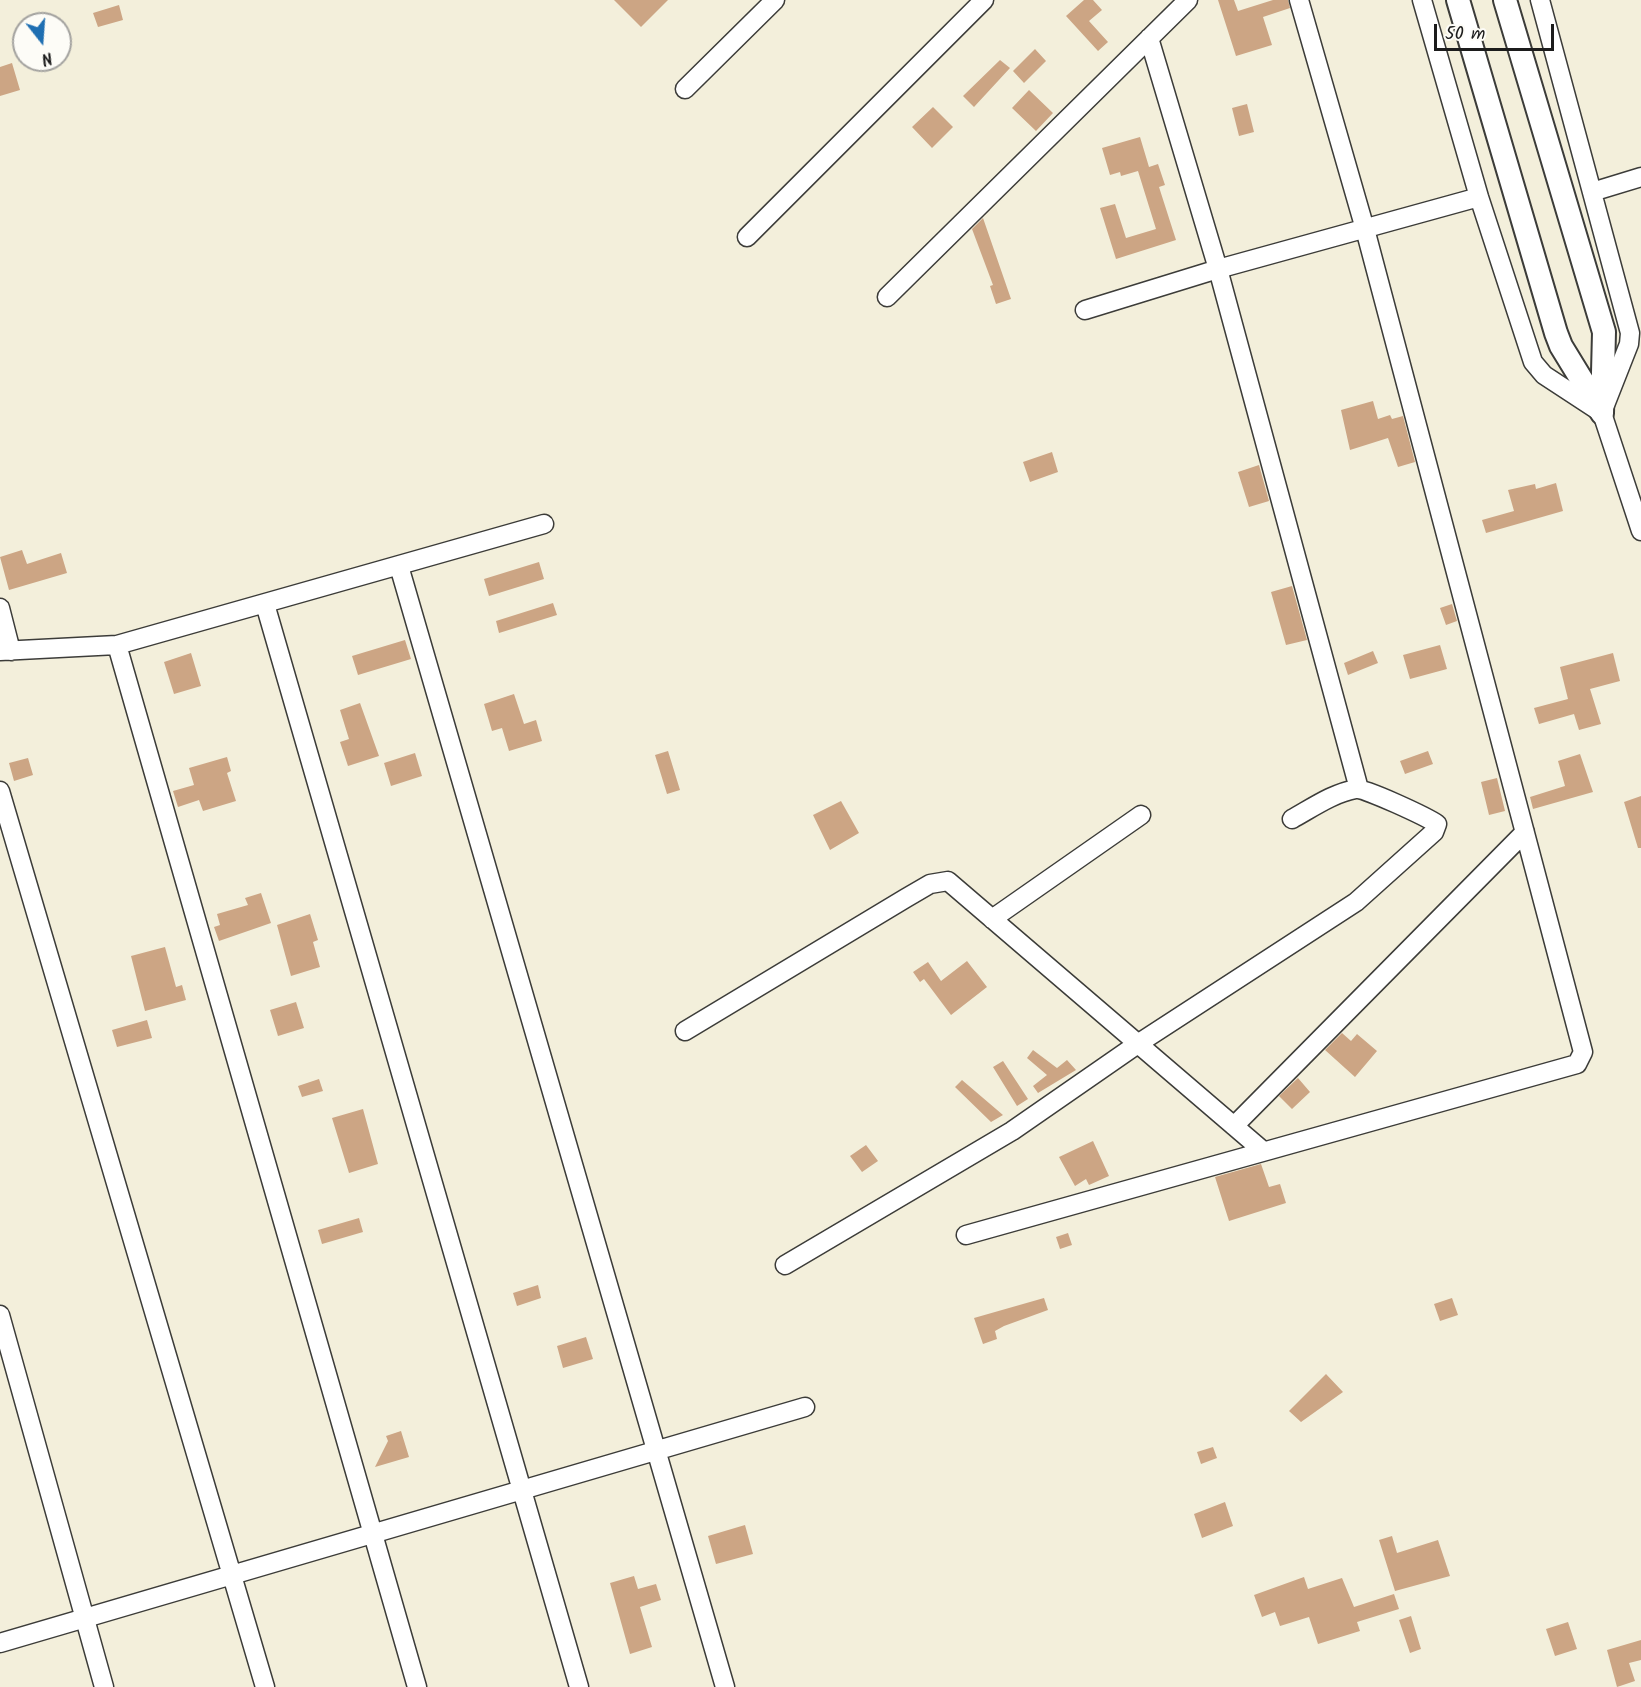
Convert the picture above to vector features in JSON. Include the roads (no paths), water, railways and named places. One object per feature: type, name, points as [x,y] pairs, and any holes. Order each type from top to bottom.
[{"type":"street","points":[[685,89],[775,0]]},
{"type":"street","points":[[747,237],[984,0]]},
{"type":"street","points":[[886,297],[1188,0]]},
{"type":"street","points":[[966,1235],[1262,1150],[1577,1064],[1583,1053],[1365,229],[1299,0]]},
{"type":"street","points":[[1422,0],[1479,197],[1533,362],[1544,375],[1602,413]]},
{"type":"street","points":[[1458,0],[1556,333],[1561,346],[1602,413],[1641,531]]},
{"type":"street","points":[[1505,0],[1604,332],[1602,413]]},
{"type":"street","points":[[1540,0],[1630,333],[1629,345],[1602,413]]},
{"type":"street","points":[[1149,38],[1218,269],[1359,789]]},
{"type":"street","points":[[1592,192],[1641,177]]},
{"type":"street","points":[[1085,310],[1218,269],[1479,197]]},
{"type":"street","points":[[0,608],[6,651],[117,645],[544,524]]},
{"type":"street","points":[[399,566],[725,1687]]},
{"type":"street","points":[[265,604],[579,1687]]},
{"type":"street","points":[[117,645],[417,1687]]},
{"type":"street","points":[[785,1265],[1012,1131],[1139,1043],[1356,903],[1434,832],[1437,824],[1425,816],[1359,789],[1340,793],[1292,819]]},
{"type":"street","points":[[0,791],[265,1687]]},
{"type":"street","points":[[992,919],[1141,815]]},
{"type":"street","points":[[1234,1126],[1525,832]]},
{"type":"street","points":[[685,1031],[930,884],[948,881],[1262,1150]]},
{"type":"street","points":[[0,1315],[104,1687]]},
{"type":"street","points":[[0,1643],[805,1407]]}]
